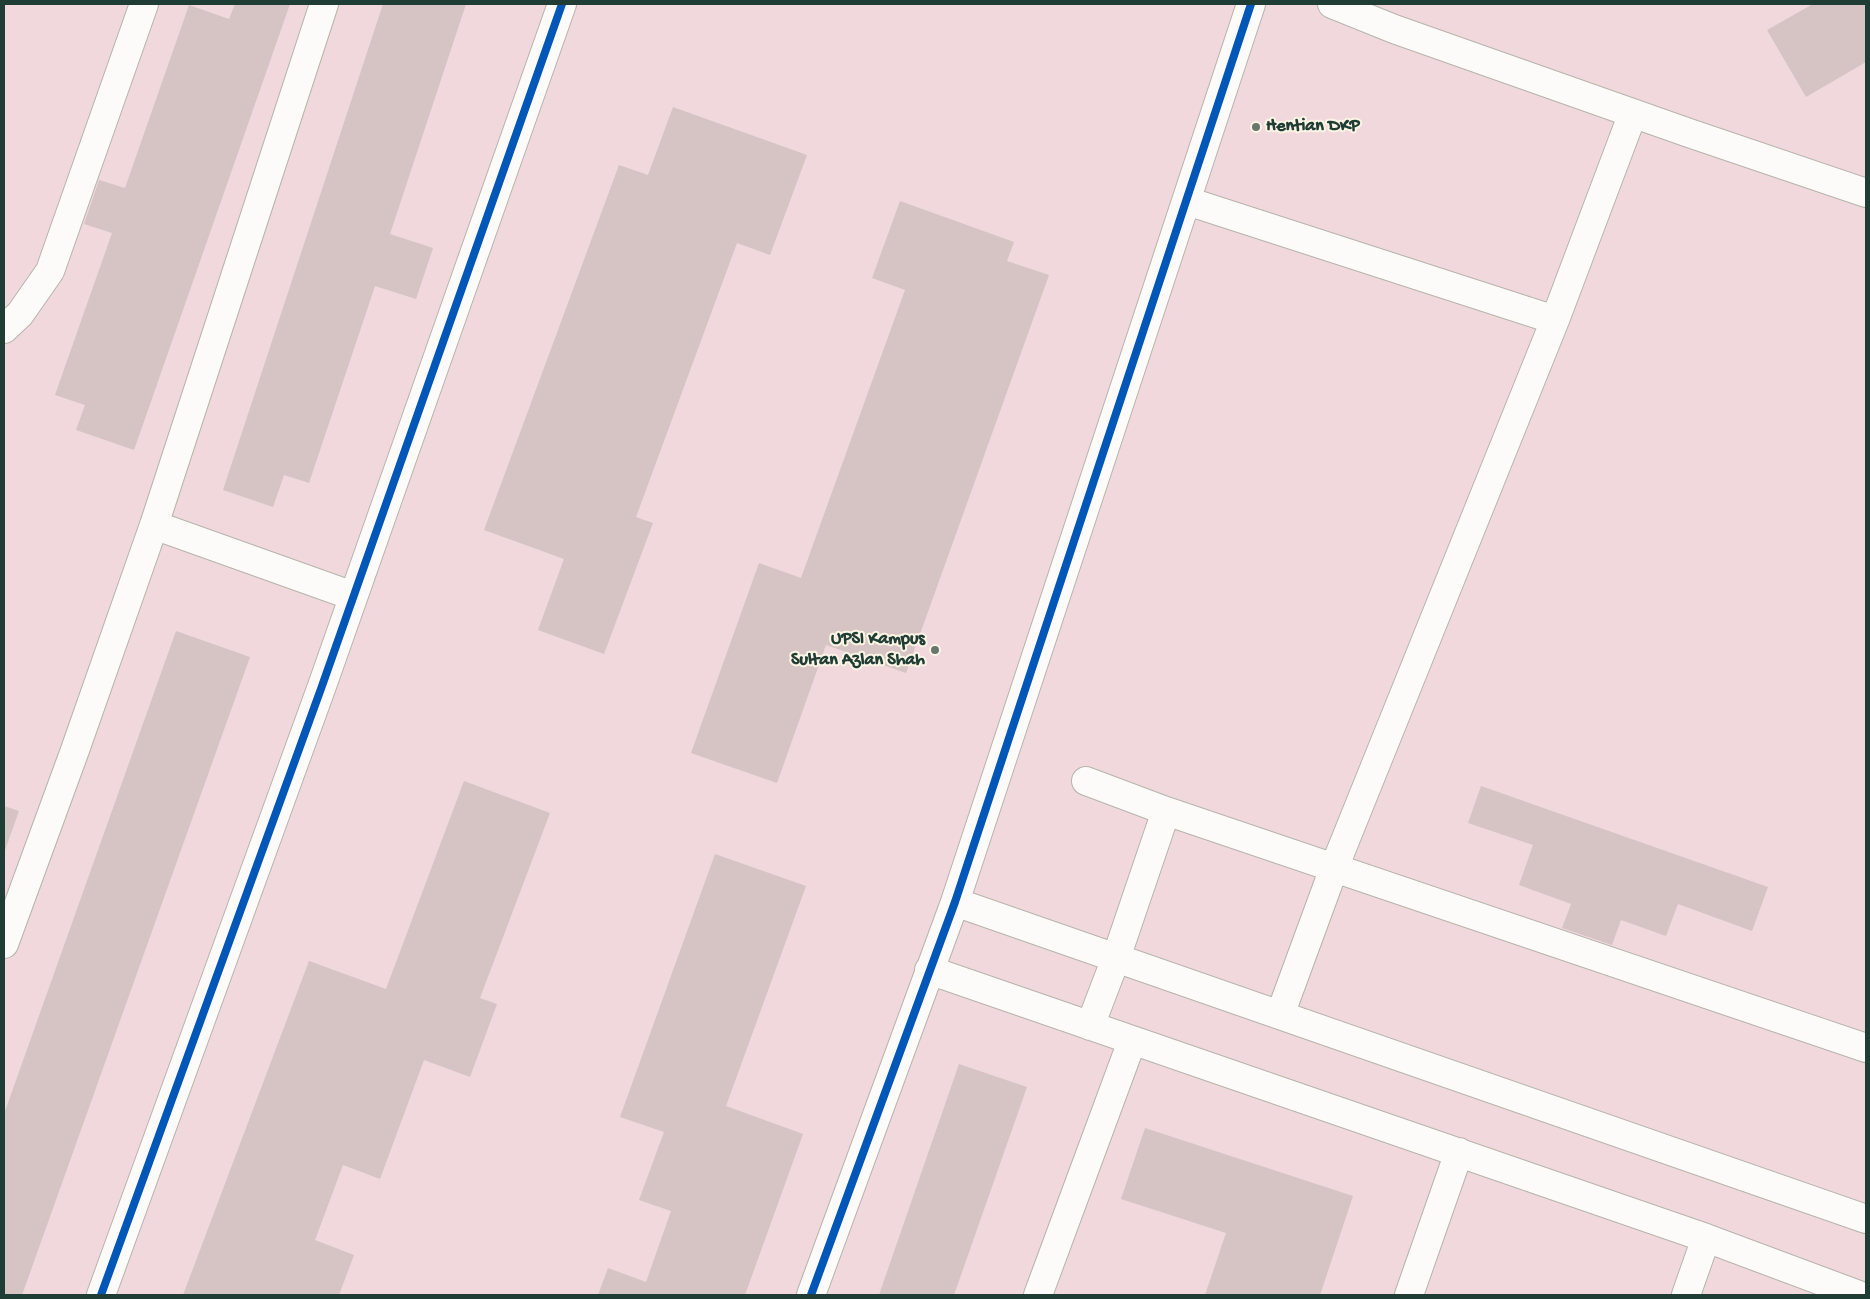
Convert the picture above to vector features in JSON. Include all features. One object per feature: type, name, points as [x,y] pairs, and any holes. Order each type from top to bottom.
[{"type":"street","points":[[4,329],[20,314],[50,271],[144,4]]},
{"type":"street","points":[[4,944],[154,525],[324,4]]},
{"type":"street","points":[[102,1295],[322,686],[562,4]]},
{"type":"street","points":[[811,1295],[955,902],[1251,4]]},
{"type":"street","points":[[1332,4],[1394,29],[1866,193]]},
{"type":"street","points":[[1280,1015],[1334,868],[1555,320],[1633,113]]},
{"type":"street","points":[[1187,201],[1555,320]]},
{"type":"street","points":[[154,525],[353,596]]},
{"type":"street","points":[[1086,781],[1166,811],[1866,1048]]},
{"type":"street","points":[[1090,1026],[1116,958],[1166,811]]},
{"type":"street","points":[[955,902],[1866,1220]]},
{"type":"street","points":[[929,970],[1706,1238],[1859,1295]]},
{"type":"street","points":[[1038,1295],[1132,1041]]},
{"type":"street","points":[[1410,1295],[1459,1152]]},
{"type":"street","points":[[1686,1295],[1706,1238]]},
{"type":"shaded area","name":"UPSI Kampus Sultan Azlan Shah","points":[[4,4],[1866,4],[1866,1295],[4,1295]]},
{"type":"building","points":[[235,4],[290,4],[134,450],[76,430],[85,405],[55,395],[112,233],[84,224],[99,180],[125,188],[189,5],[229,19]]},
{"type":"building","points":[[383,4],[466,4],[390,234],[433,248],[416,299],[375,286],[309,483],[284,475],[273,507],[223,490]]},
{"type":"building","points":[[1813,4],[1866,4],[1866,62],[1806,97],[1767,30]]},
{"type":"building","points":[[673,107],[807,155],[770,255],[737,243],[636,517],[653,523],[604,654],[538,630],[564,559],[484,530],[619,165],[648,175]]},
{"type":"building","points":[[900,201],[1014,242],[1007,261],[1049,275],[906,673],[826,645],[777,783],[691,753],[759,563],[801,578],[905,290],[872,278]]},
{"type":"building","points":[[176,631],[250,657],[22,1295],[4,1295],[4,1114]]},
{"type":"building","points":[[464,781],[550,813],[480,998],[497,1004],[470,1077],[424,1060],[380,1179],[343,1165],[315,1240],[354,1255],[339,1295],[183,1295],[309,961],[386,989]]},
{"type":"building","points":[[1481,786],[1768,887],[1752,931],[1678,904],[1666,936],[1621,920],[1612,945],[1562,928],[1571,904],[1519,885],[1533,845],[1468,823]]},
{"type":"building","points":[[4,806],[19,811],[4,853]]},
{"type":"building","points":[[715,854],[806,886],[726,1106],[803,1134],[745,1295],[598,1295],[608,1268],[646,1282],[671,1211],[639,1200],[664,1132],[620,1117]]},
{"type":"building","points":[[959,1064],[1027,1087],[954,1295],[879,1295]]},
{"type":"building","points":[[1145,1128],[1353,1196],[1320,1295],[1205,1295],[1226,1233],[1121,1199]]},
{"type":"cycle path","points":[[101,1295],[322,686],[562,4]]},
{"type":"cycle path","points":[[811,1295],[955,902],[1251,4]]},
{"type":"place","name":"Hentian DKP","points":[[1256,127]]},
{"type":"place","name":"UPSI Kampus Sultan Azlan Shah","points":[[935,650]]}]
